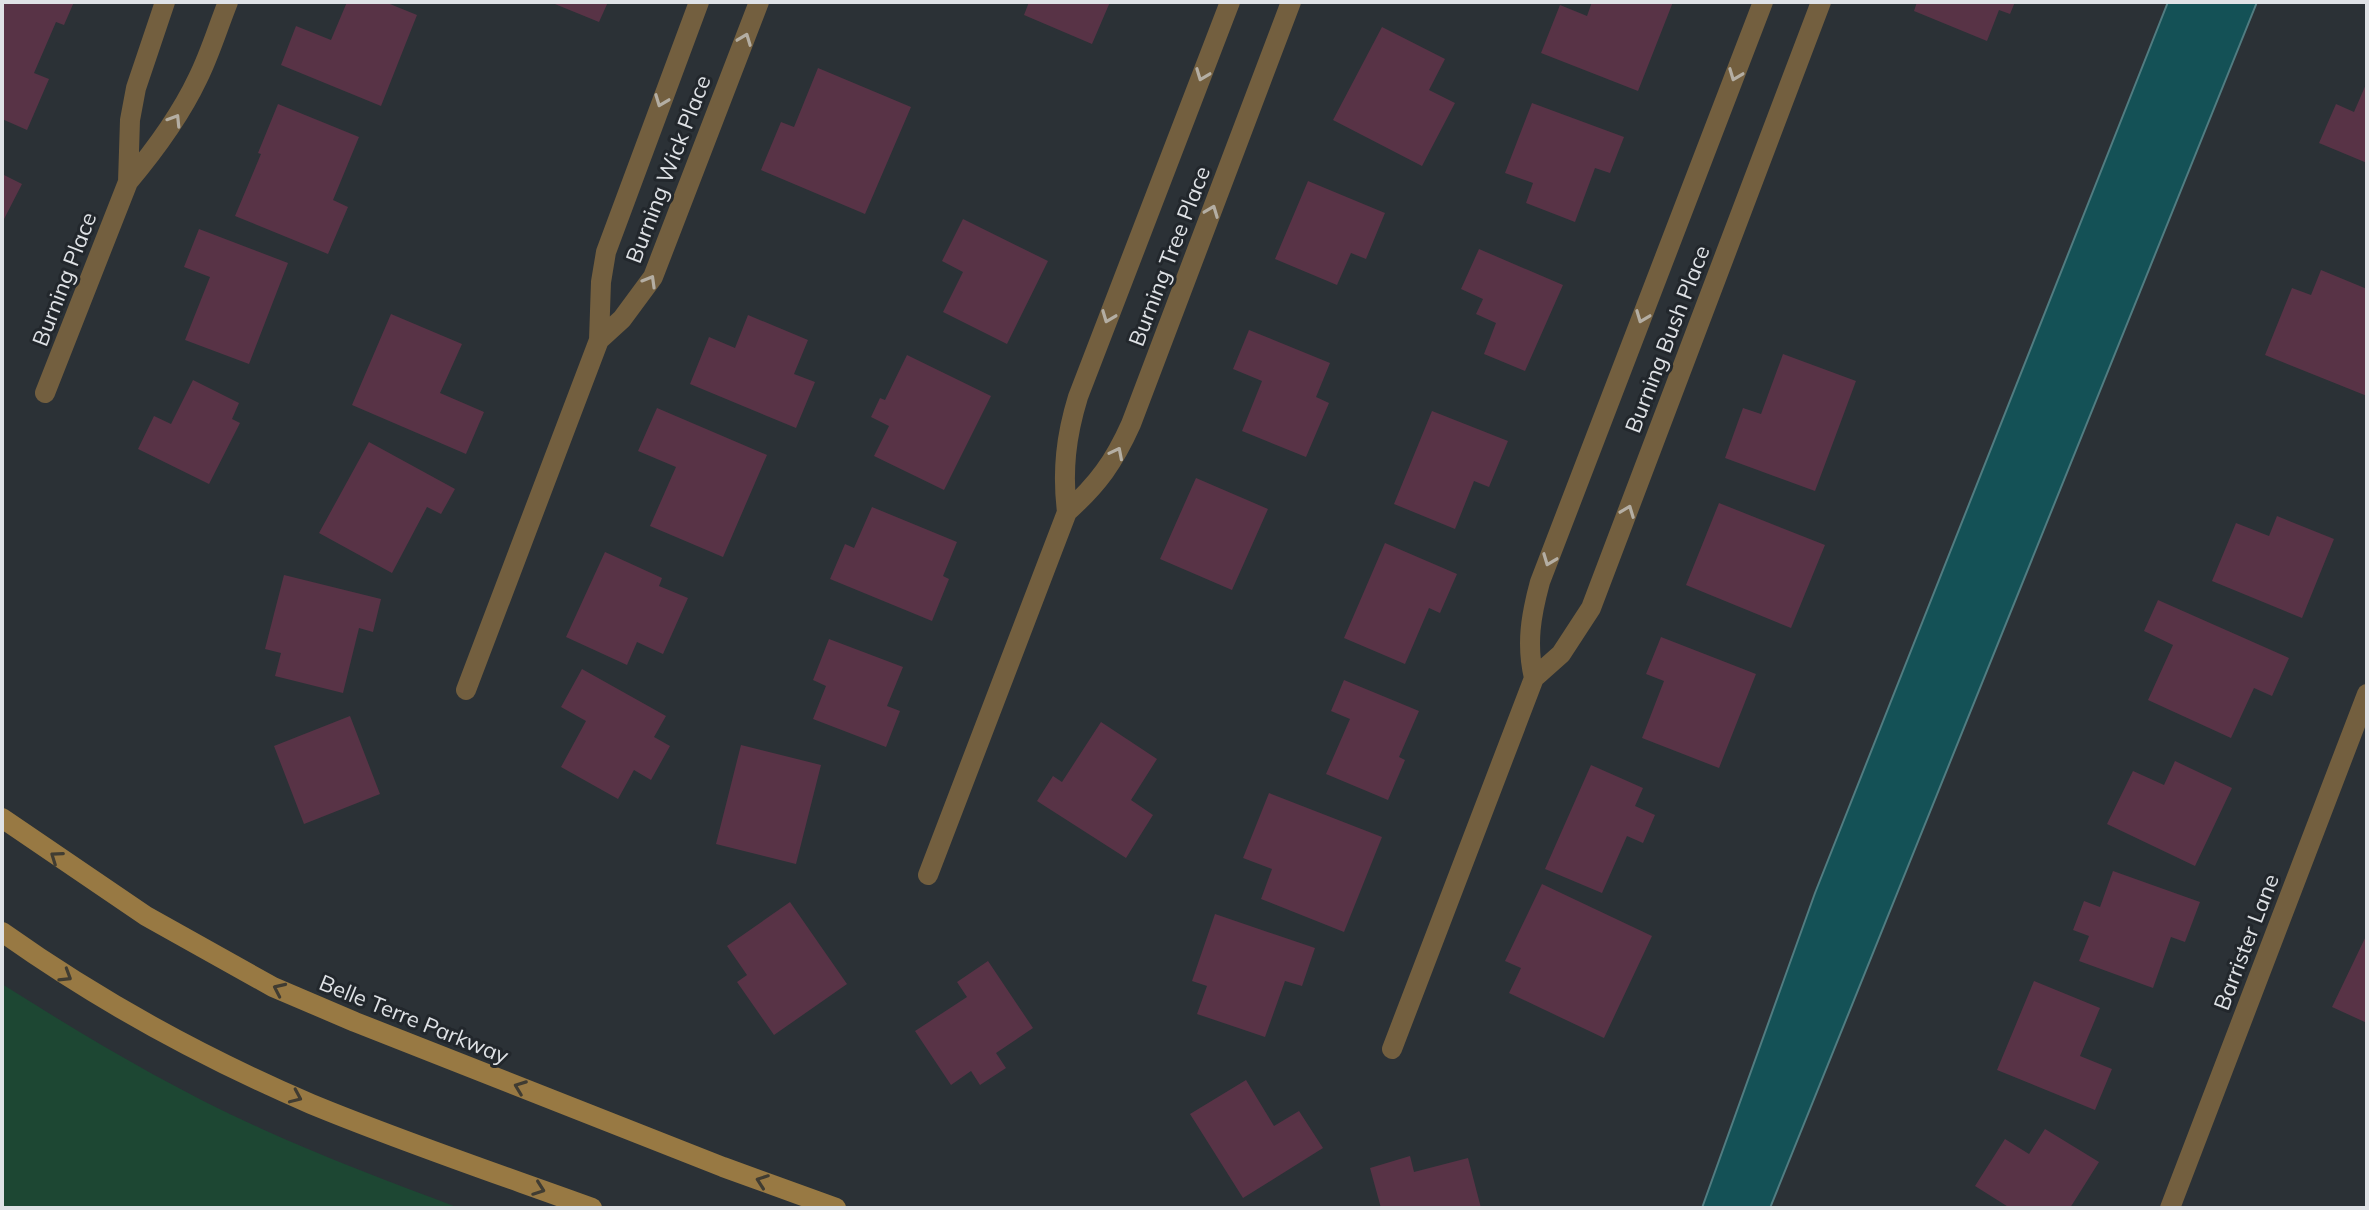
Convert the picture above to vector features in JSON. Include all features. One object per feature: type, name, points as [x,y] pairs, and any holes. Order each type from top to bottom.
[{"type":"main road","name":"Belle Terre Parkway","points":[[2,818],[146,916],[273,987],[678,1149],[836,1208]]},
{"type":"main road","points":[[2,932],[110,1004],[241,1072],[325,1109],[592,1208]]},
{"type":"street","name":"Burning Place","points":[[128,182],[130,120],[136,88],[165,2]]},
{"type":"street","name":"Burning Place","points":[[45,393],[128,182],[153,152],[187,99],[228,2]]},
{"type":"street","name":"Burning Wick Place","points":[[466,690],[599,340],[601,282],[611,238],[699,2]]},
{"type":"street","name":"Burning Wick Place","points":[[599,340],[622,319],[653,277],[759,2]]},
{"type":"street","name":"Burning Tree Place","points":[[928,875],[1067,512],[1065,455],[1078,397],[1230,2]]},
{"type":"street","name":"Burning Tree Place","points":[[1067,512],[1091,491],[1109,469],[1131,424],[1291,2]]},
{"type":"street","name":"Burning Bush Place","points":[[1534,678],[1530,661],[1530,622],[1540,582],[1763,2]]},
{"type":"street","name":"Burning Bush Place","points":[[1392,1049],[1534,678],[1561,654],[1591,608],[1821,2]]},
{"type":"street","name":"Barrister Lane","points":[[2170,1208],[2367,694]]},
{"type":"green space","points":[[2,984],[129,1061],[228,1113],[310,1150],[459,1208],[2,1208]]},
{"type":"water","points":[[2168,2],[2257,2],[1770,1208],[1702,1208],[1815,893]]},
{"type":"building","points":[[2,2],[74,2],[64,25],[56,22],[34,73],[49,79],[27,130],[2,119]]},
{"type":"building","points":[[347,2],[385,2],[417,15],[381,106],[281,65],[296,26],[331,40]]},
{"type":"building","points":[[550,2],[608,2],[599,22]]},
{"type":"building","points":[[1029,2],[1110,2],[1092,44],[1024,15]]},
{"type":"building","points":[[1592,2],[1673,2],[1638,91],[1541,53],[1560,5],[1587,16]]},
{"type":"building","points":[[1917,2],[2015,2],[2010,14],[1999,10],[1987,41],[1914,11]]},
{"type":"building","points":[[1382,27],[1445,59],[1429,90],[1455,103],[1422,166],[1333,120]]},
{"type":"building","points":[[818,68],[911,107],[865,214],[761,170],[781,122],[794,127]]},
{"type":"building","points":[[2367,82],[2367,163],[2319,143],[2336,104],[2354,112]]},
{"type":"building","points":[[1532,103],[1624,137],[1610,173],[1595,168],[1575,222],[1526,203],[1533,183],[1505,173]]},
{"type":"building","points":[[278,104],[359,137],[333,200],[348,207],[328,254],[235,216]]},
{"type":"building","points":[[2,174],[22,184],[2,223]]},
{"type":"building","points":[[1308,181],[1385,213],[1366,259],[1351,253],[1337,285],[1275,259]]},
{"type":"building","points":[[963,219],[1048,261],[1007,344],[943,312],[963,272],[942,261]]},
{"type":"building","points":[[199,229],[288,263],[249,364],[185,340],[210,277],[184,267]]},
{"type":"building","points":[[1479,249],[1563,285],[1525,371],[1484,354],[1496,323],[1476,314],[1483,299],[1461,289]]},
{"type":"building","points":[[2321,270],[2367,289],[2367,396],[2265,355],[2292,288],[2311,295]]},
{"type":"building","points":[[391,314],[462,344],[440,393],[484,412],[466,454],[352,405]]},
{"type":"building","points":[[748,315],[808,340],[794,374],[815,382],[796,428],[690,384],[709,337],[735,348]]},
{"type":"building","points":[[1249,330],[1330,363],[1316,397],[1329,403],[1306,457],[1242,431],[1262,381],[1233,369]]},
{"type":"building","points":[[1783,354],[1856,381],[1815,491],[1725,458],[1743,408],[1761,414]]},
{"type":"building","points":[[907,355],[991,396],[944,490],[874,456],[889,426],[871,417],[880,398],[885,400]]},
{"type":"building","points":[[193,380],[239,403],[232,419],[240,423],[209,484],[138,449],[154,416],[171,424]]},
{"type":"building","points":[[657,408],[767,455],[723,557],[650,526],[676,467],[638,451]]},
{"type":"building","points":[[1432,411],[1508,441],[1489,487],[1474,481],[1455,529],[1394,504]]},
{"type":"building","points":[[369,442],[455,489],[441,514],[427,507],[392,573],[319,533]]},
{"type":"building","points":[[1196,478],[1268,509],[1232,590],[1160,559]]},
{"type":"building","points":[[1719,503],[1825,545],[1791,628],[1686,585]]},
{"type":"building","points":[[872,507],[957,542],[943,576],[949,579],[932,621],[830,579],[845,544],[854,548]]},
{"type":"building","points":[[2277,516],[2334,539],[2302,618],[2212,581],[2236,523],[2269,536]]},
{"type":"building","points":[[1385,543],[1457,574],[1440,613],[1429,608],[1405,664],[1344,638]]},
{"type":"building","points":[[605,552],[662,578],[659,586],[688,598],[663,654],[637,642],[627,665],[566,637]]},
{"type":"building","points":[[284,575],[381,599],[373,632],[359,628],[343,693],[275,676],[281,653],[265,649]]},
{"type":"building","points":[[2158,600],[2289,658],[2272,696],[2254,688],[2231,738],[2148,700],[2173,645],[2144,631]]},
{"type":"building","points":[[1661,637],[1756,674],[1719,768],[1642,738],[1664,681],[1646,674]]},
{"type":"building","points":[[829,639],[903,667],[887,706],[900,711],[886,747],[813,719],[826,686],[813,680]]},
{"type":"building","points":[[582,669],[666,716],[654,737],[670,746],[651,780],[634,770],[618,799],[561,767],[586,721],[561,707]]},
{"type":"building","points":[[1344,680],[1419,711],[1399,757],[1405,760],[1388,800],[1326,774],[1350,719],[1331,711]]},
{"type":"building","points":[[350,716],[380,794],[304,824],[274,746]]},
{"type":"building","points":[[1101,722],[1157,759],[1131,800],[1153,815],[1126,858],[1037,801],[1053,776],[1062,782]]},
{"type":"building","points":[[741,745],[821,765],[796,864],[716,844]]},
{"type":"building","points":[[2175,761],[2232,788],[2195,866],[2107,824],[2133,771],[2164,785]]},
{"type":"building","points":[[1591,765],[1643,788],[1635,806],[1655,815],[1643,843],[1627,836],[1602,893],[1545,869]]},
{"type":"building","points":[[1269,793],[1382,837],[1344,932],[1261,899],[1272,869],[1243,858]]},
{"type":"building","points":[[2113,871],[2200,902],[2185,942],[2171,937],[2153,988],[2079,961],[2089,936],[2073,930],[2084,901],[2100,907]]},
{"type":"building","points":[[1542,884],[1652,936],[1604,1038],[1509,993],[1521,968],[1505,961]]},
{"type":"building","points":[[790,902],[847,984],[774,1035],[737,982],[747,975],[727,946]]},
{"type":"building","points":[[1215,914],[1315,948],[1302,986],[1285,981],[1265,1037],[1197,1014],[1207,986],[1192,981]]},
{"type":"building","points":[[2367,934],[2367,1023],[2332,1007]]},
{"type":"building","points":[[988,961],[1033,1028],[996,1053],[1006,1068],[980,1085],[971,1071],[951,1085],[915,1031],[967,997],[957,982]]},
{"type":"building","points":[[2034,981],[2100,1008],[2080,1056],[2112,1069],[2095,1110],[1997,1070]]},
{"type":"building","points":[[1246,1080],[1274,1126],[1299,1111],[1323,1148],[1243,1198],[1190,1114]]},
{"type":"building","points":[[2045,1129],[2099,1162],[2070,1208],[2010,1208],[1975,1186],[2005,1139],[2029,1154]]},
{"type":"building","points":[[1410,1156],[1414,1172],[1468,1158],[1481,1208],[1381,1208],[1370,1168]]}]
